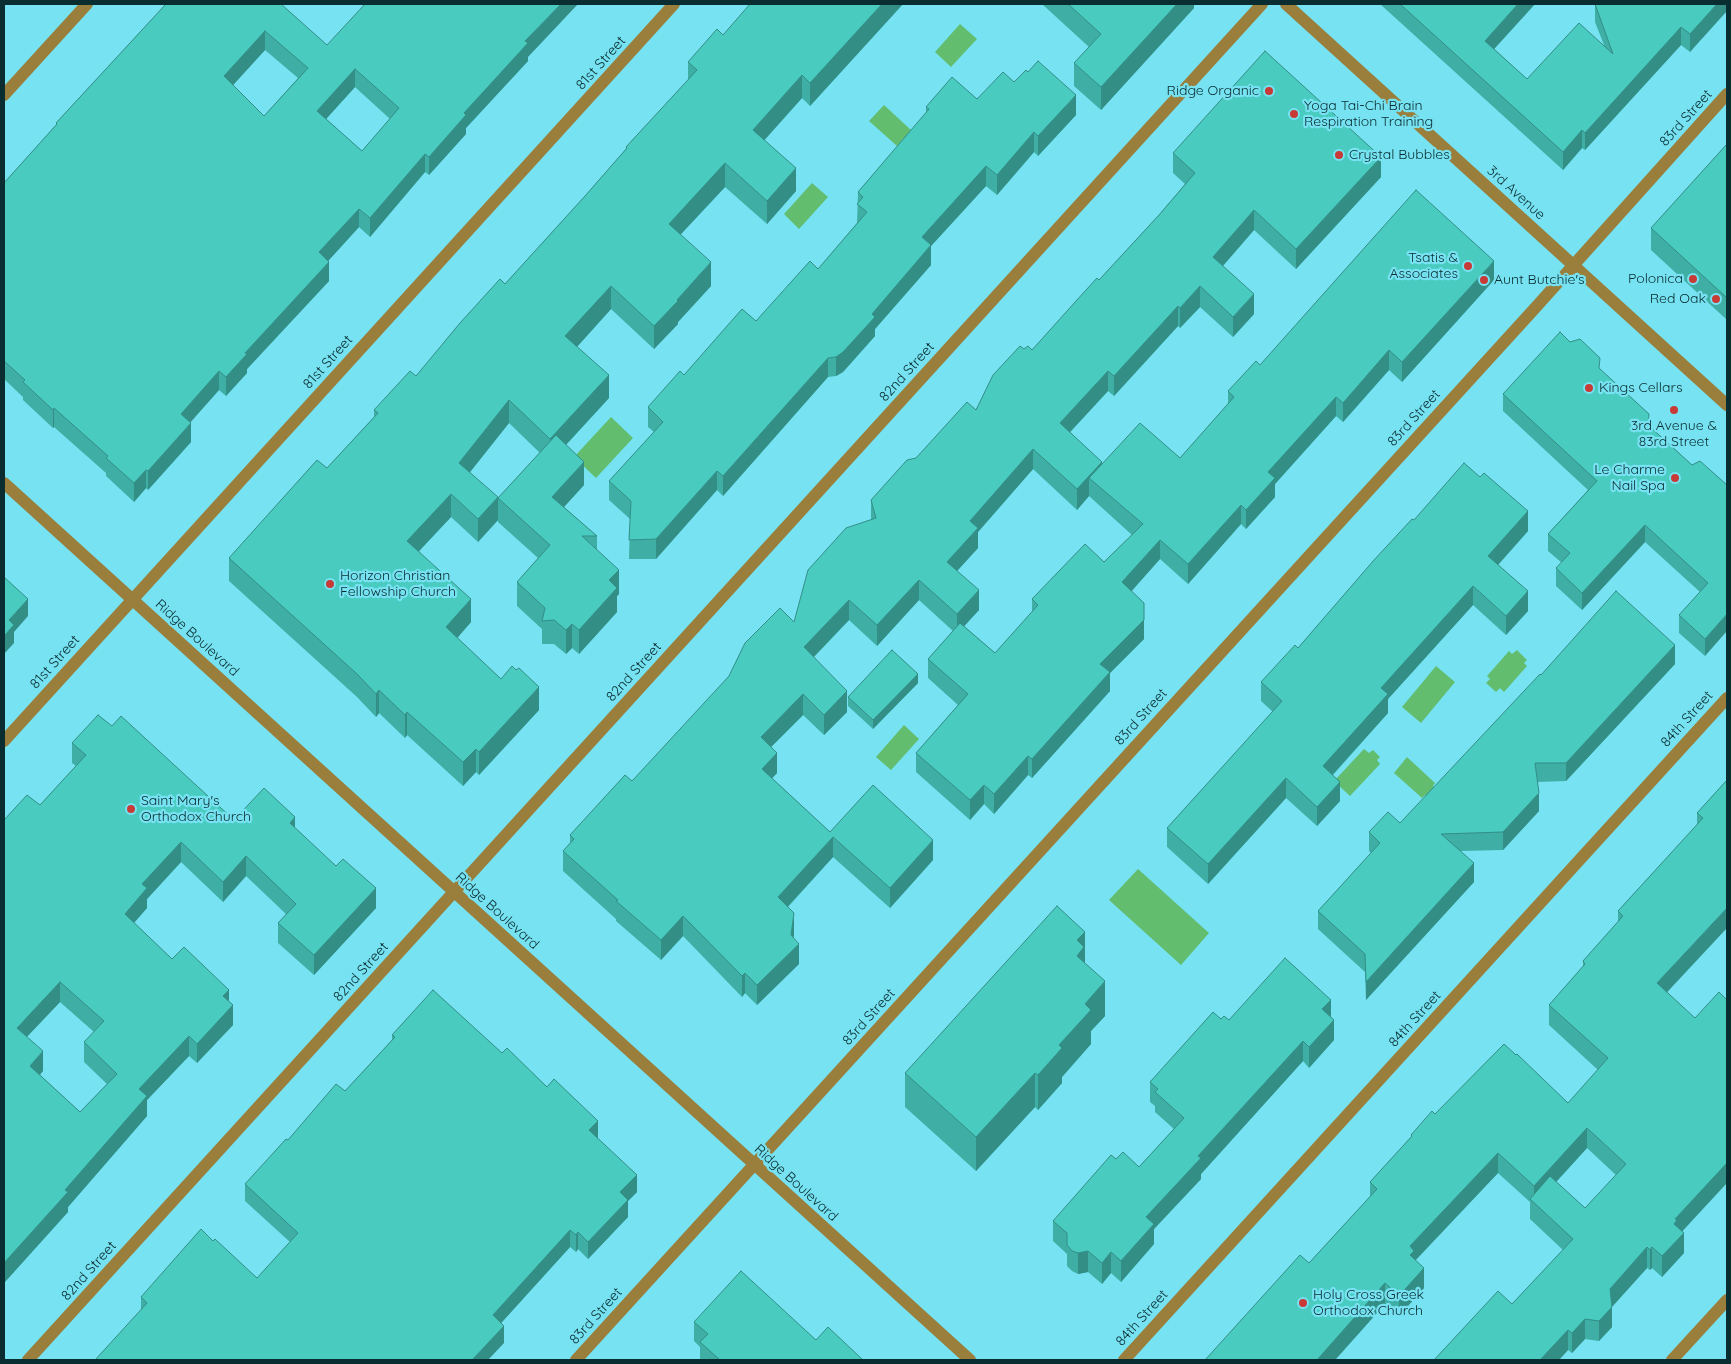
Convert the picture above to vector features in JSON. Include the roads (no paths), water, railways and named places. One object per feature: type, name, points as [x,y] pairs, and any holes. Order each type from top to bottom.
[{"type":"street","points":[[4,95],[88,4]]},
{"type":"street","name":"81st Street","points":[[4,741],[674,4]]},
{"type":"street","name":"82nd Street","points":[[28,1360],[1262,4]]},
{"type":"street","name":"3rd Avenue","points":[[1286,4],[1727,405]]},
{"type":"street","name":"83rd Street","points":[[576,1360],[1727,94]]},
{"type":"street","name":"Ridge Boulevard","points":[[4,483],[970,1360]]},
{"type":"street","name":"84th Street","points":[[1124,1360],[1727,698]]},
{"type":"street","points":[[1672,1360],[1727,1300]]},
{"type":"place","name":"Ridge Organic","points":[[1269,91]]},
{"type":"place","name":"Yoga Tai-Chi Brain Respiration Training","points":[[1294,114]]},
{"type":"place","name":"Crystal Bubbles","points":[[1339,155]]},
{"type":"place","name":"Tsatis & Associates","points":[[1468,266]]},
{"type":"place","name":"Polonica","points":[[1693,279]]},
{"type":"place","name":"Aunt Butchie's","points":[[1484,280]]},
{"type":"place","name":"Red Oak","points":[[1716,299]]},
{"type":"place","name":"Kings Cellars","points":[[1589,388]]},
{"type":"place","name":"3rd Avenue & 83rd Street","points":[[1674,410]]},
{"type":"place","name":"Le Charme Nail Spa","points":[[1675,478]]},
{"type":"place","name":"Horizon Christian Fellowship Church","points":[[330,584]]},
{"type":"place","name":"Saint Mary's Orthodox Church","points":[[131,809]]},
{"type":"place","name":"Holy Cross Greek Orthodox Church","points":[[1303,1303]]}]
